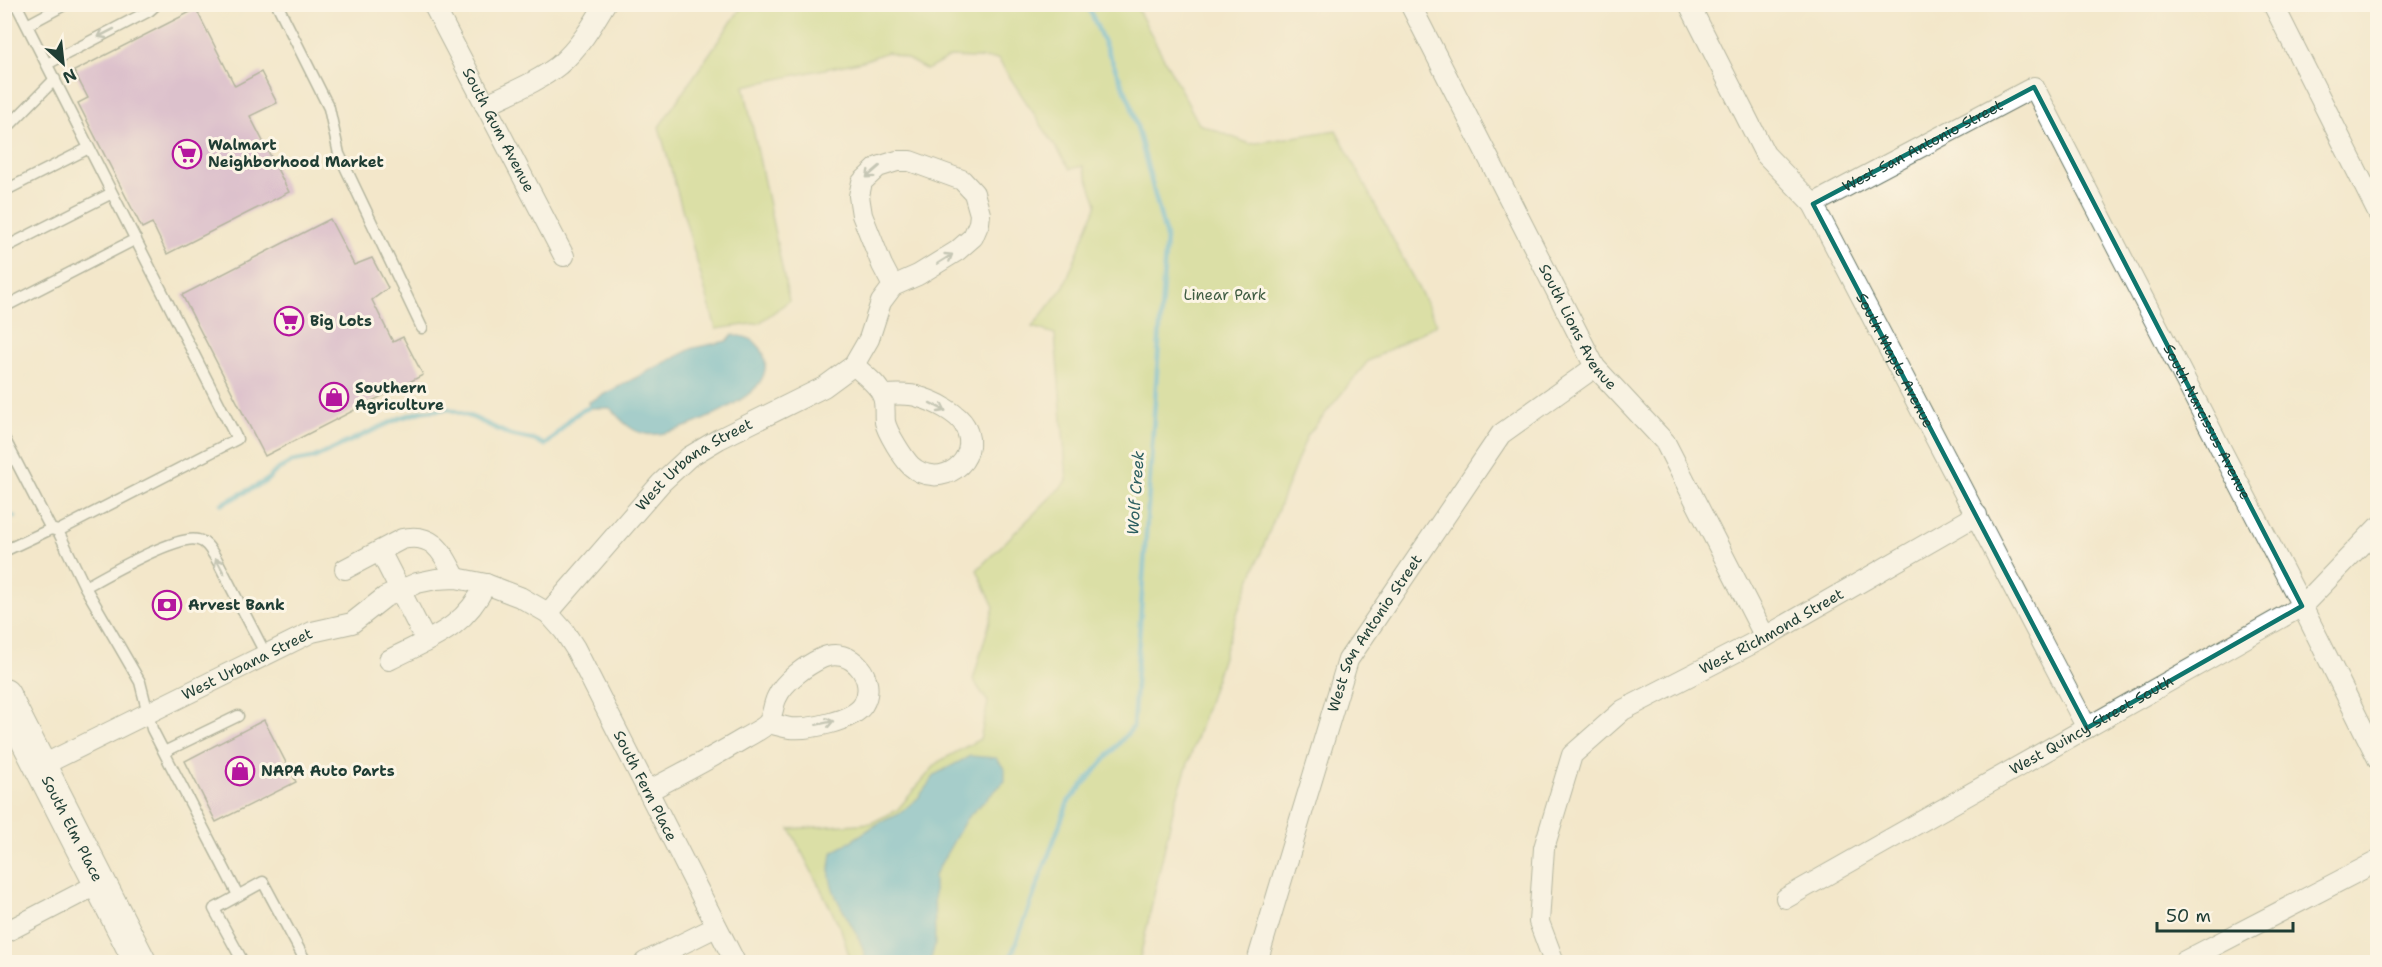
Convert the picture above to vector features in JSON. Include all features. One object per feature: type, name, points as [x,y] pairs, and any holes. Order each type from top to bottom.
[{"type":"main road","name":"South Elm Place","points":[[4,695],[140,963]]},
{"type":"street","name":"South Gum Avenue","points":[[433,4],[564,256]]},
{"type":"street","points":[[484,105],[530,83],[559,65],[584,39],[605,4]]},
{"type":"street","name":"South Lions Avenue","points":[[1410,4],[1595,367],[1665,442],[1765,637]]},
{"type":"street","name":"South Maple Avenue","points":[[1689,4],[1765,154],[1813,204],[2087,728]]},
{"type":"street","points":[[2273,4],[2378,213]]},
{"type":"street","name":"West San Antonio Street","points":[[1813,204],[2034,87]]},
{"type":"street","name":"South Narcissus Avenue","points":[[2034,87],[2302,606],[2378,759]]},
{"type":"street","points":[[897,161],[910,161],[962,180],[974,194],[980,214],[973,237],[957,251],[918,275],[893,285],[882,266],[862,216],[859,196],[862,182],[878,167],[897,161]]},
{"type":"street","name":"West Urbana Street","points":[[40,766],[312,632],[352,623],[385,597],[436,579],[456,578],[486,584],[520,597],[548,613],[661,483],[689,457],[719,439],[824,387],[854,365],[869,339],[881,302],[893,285]]},
{"type":"street","points":[[854,365],[882,395],[885,426],[912,466],[925,474],[937,475],[945,475],[960,467],[968,453],[969,443],[961,420],[918,396],[882,395]]},
{"type":"street","name":"West San Antonio Street","points":[[1257,963],[1348,660],[1501,434],[1595,367]]},
{"type":"street","name":"West Richmond Street","points":[[1554,963],[1539,922],[1544,848],[1572,755],[1623,710],[1765,637],[1977,515]]},
{"type":"street","name":"West Quincy Street South","points":[[1786,898],[2302,606],[2373,529],[2378,527]]},
{"type":"street","points":[[345,569],[402,539],[422,538],[443,553],[456,578]]},
{"type":"street","points":[[380,551],[426,641]]},
{"type":"street","points":[[389,660],[464,618],[476,603],[486,584]]},
{"type":"street","name":"South Fern Place","points":[[548,613],[575,648],[735,963]]},
{"type":"street","points":[[648,791],[712,757],[768,723],[778,694],[792,679],[822,658],[838,655],[847,657],[860,668],[867,690],[862,706],[856,712],[826,724],[791,728],[768,723]]},
{"type":"street","points":[[2183,963],[2378,861]]},
{"type":"street","points":[[4,933],[100,883]]},
{"type":"street","points":[[645,963],[716,927]]},
{"type":"lane","points":[[4,551],[55,530],[237,439],[16,4]]},
{"type":"lane","points":[[27,25],[66,4]]},
{"type":"lane","points":[[46,64],[149,11],[157,4]]},
{"type":"lane","points":[[277,4],[329,108],[339,154],[422,328]]},
{"type":"lane","points":[[4,131],[55,79]]},
{"type":"lane","points":[[4,191],[89,148]]},
{"type":"lane","points":[[4,248],[112,193]]},
{"type":"lane","points":[[4,307],[136,240]]},
{"type":"lane","points":[[4,438],[140,682],[152,729],[238,895]]},
{"type":"lane","points":[[85,587],[165,546],[185,539],[199,540],[208,546],[217,560],[266,655]]},
{"type":"lane","points":[[164,752],[238,716]]},
{"type":"lane","points":[[243,963],[214,909],[263,882],[306,963]]},
{"type":"highlighted area","points":[[2034,87],[2302,606],[2087,728],[1813,204]]},
{"type":"green space","name":"Linear Park","points":[[1135,4],[1199,124],[1250,144],[1336,130],[1437,324],[1368,361],[1307,436],[1238,611],[1174,806],[1139,962],[851,962],[841,929],[790,829],[871,823],[897,810],[938,762],[980,739],[988,702],[973,680],[994,607],[977,570],[1067,481],[1055,334],[1032,327],[1064,286],[1097,204],[1083,166],[1070,169],[998,59],[950,57],[927,70],[907,59],[887,52],[863,61],[744,86],[789,301],[759,323],[716,329],[659,127],[743,5]]},
{"type":"water","points":[[732,335],[746,337],[756,343],[764,354],[765,367],[757,386],[749,394],[722,411],[688,426],[657,434],[646,434],[630,427],[610,408],[588,408],[589,402],[693,348],[727,341]]},
{"type":"water","points":[[970,756],[996,758],[1005,769],[1005,781],[966,819],[934,876],[935,945],[930,962],[866,962],[864,951],[833,888],[830,874],[832,853],[879,823],[899,814],[918,798],[936,774]]},
{"type":"building","name":"Walmart Neighborhood Market","points":[[196,9],[235,86],[261,72],[277,103],[250,116],[289,192],[167,254],[152,223],[142,228],[78,103],[88,98],[74,71]]},
{"type":"building","name":"Big Lots","points":[[330,219],[354,265],[372,258],[388,288],[372,300],[393,342],[403,337],[423,375],[265,456],[182,295]]},
{"type":"building","name":"NAPA Auto Parts","points":[[264,720],[296,782],[216,822],[185,761]]},
{"type":"waterway","name":"Wolf Creek","points":[[1009,962],[1068,802],[1133,727],[1166,237],[1131,104],[1087,4]]},
{"type":"waterway","points":[[222,504],[266,481],[277,470],[292,462],[313,458],[400,418],[423,411],[449,409],[510,435],[545,445],[575,415],[588,408]]},
{"type":"waterway","points":[[4,513],[15,517]]},
{"type":"place","name":"Walmart Neighborhood Market","points":[[187,154]]},
{"type":"place","name":"Big Lots","points":[[289,321]]},
{"type":"place","name":"Southern Agriculture","points":[[334,397]]},
{"type":"place","name":"Arvest Bank","points":[[167,605]]},
{"type":"place","name":"NAPA Auto Parts","points":[[240,771]]}]
